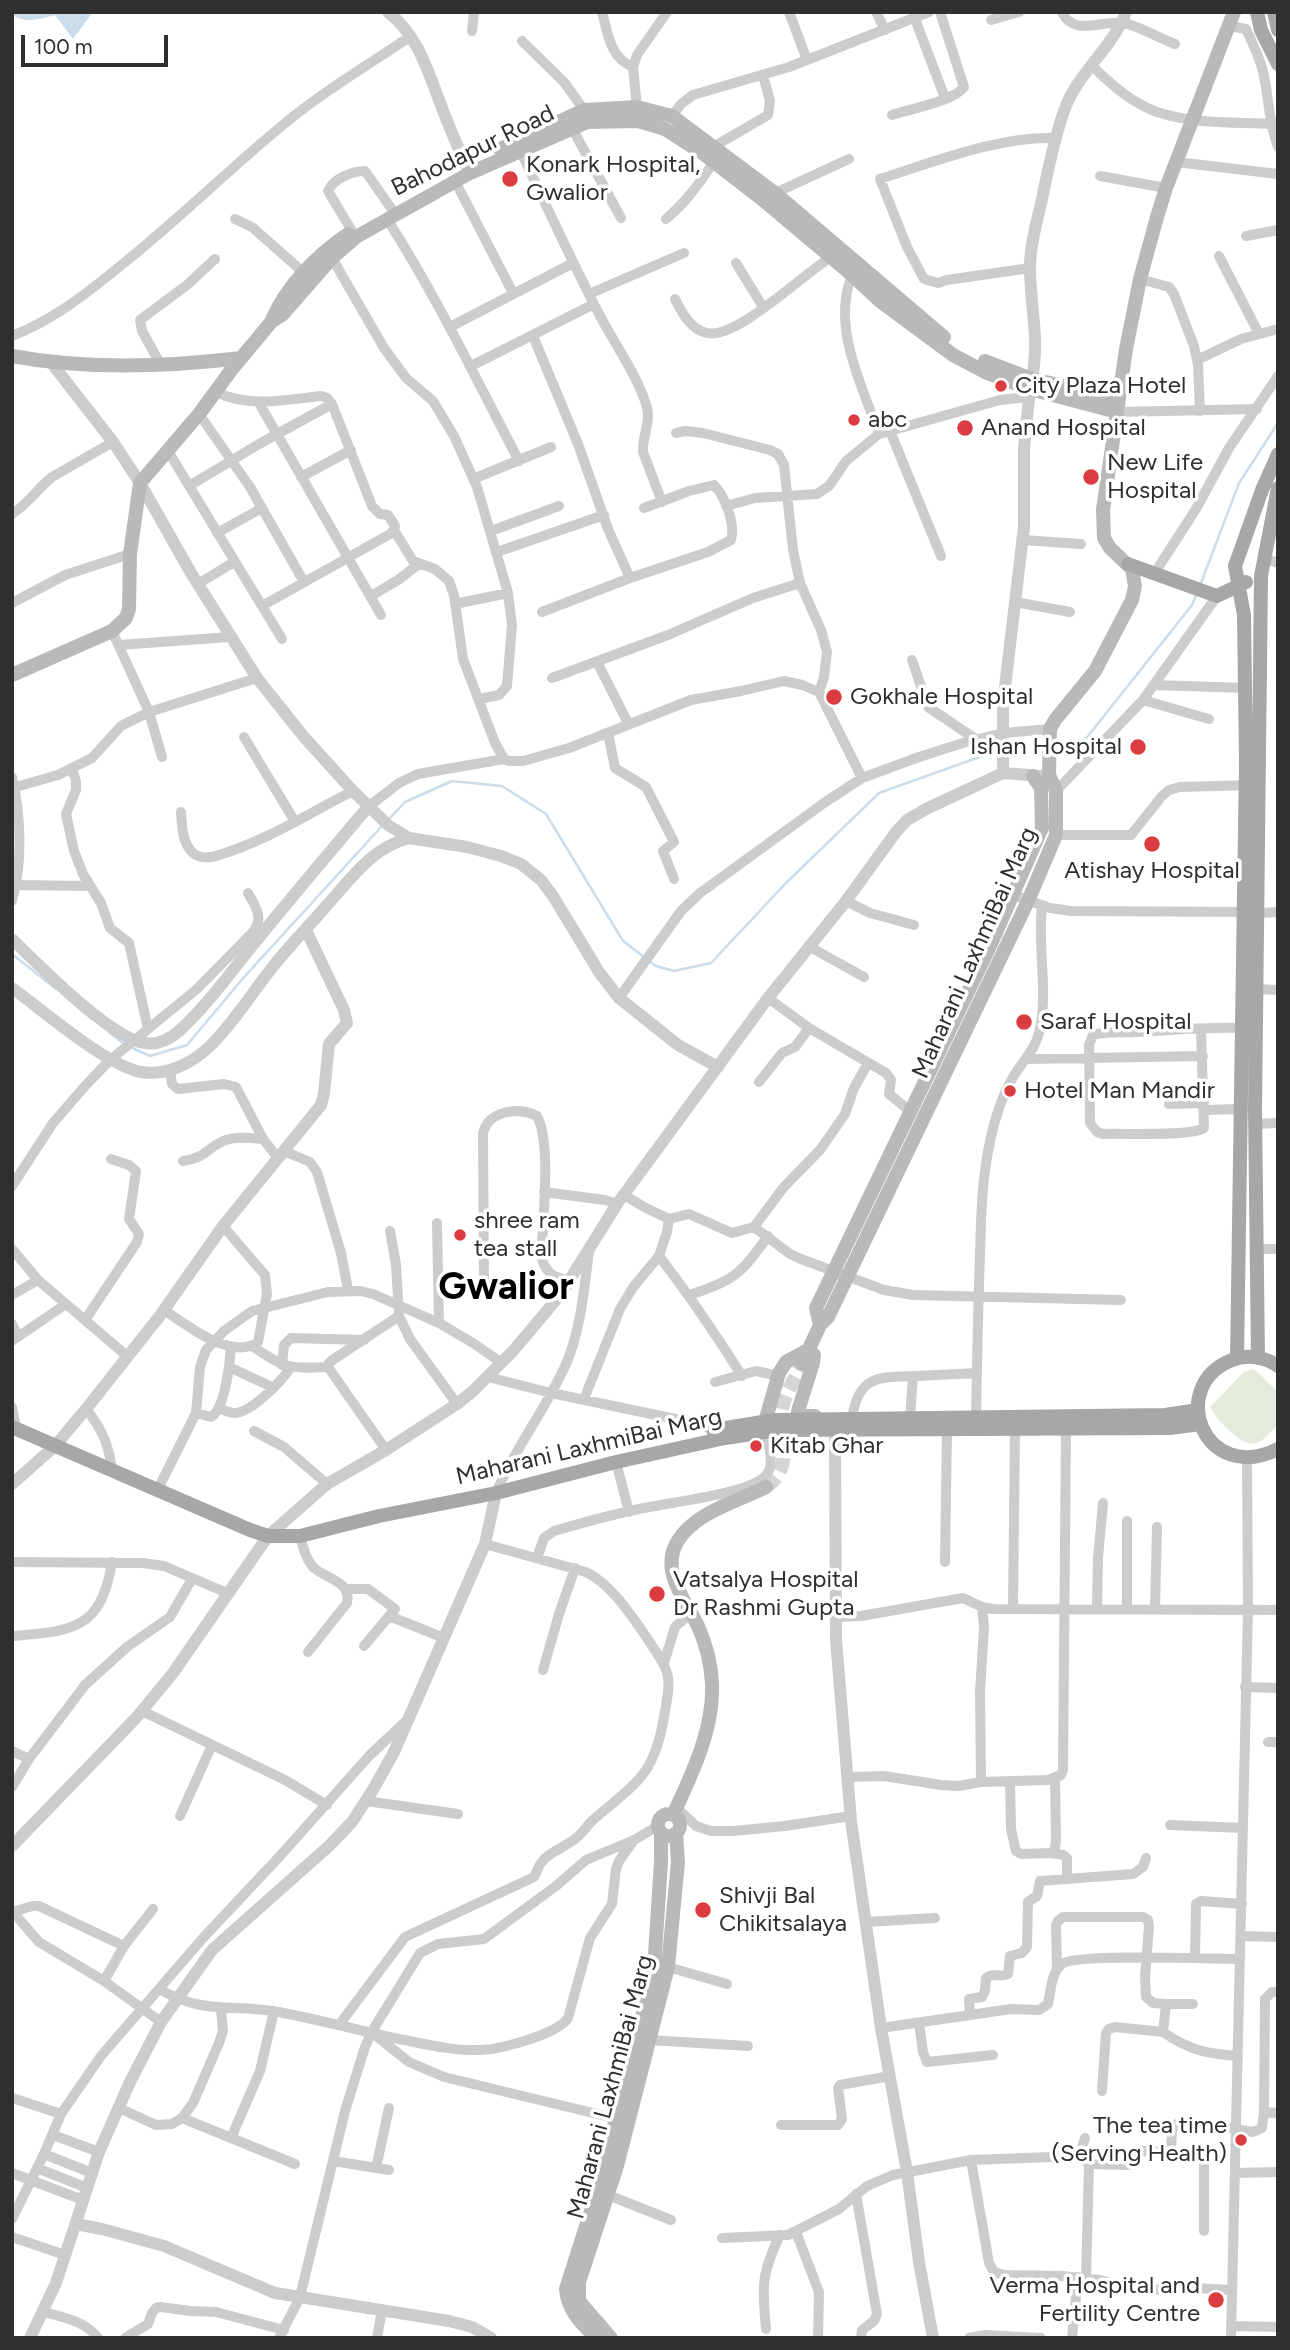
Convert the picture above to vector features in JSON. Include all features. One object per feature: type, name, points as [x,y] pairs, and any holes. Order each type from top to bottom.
[{"type":"main road","points":[[1257,12],[1261,30],[1278,64]]},
{"type":"main road","points":[[1274,12],[1278,30]]},
{"type":"main road","points":[[1050,729],[1095,671],[1132,600],[1135,586],[1132,569],[1110,548],[1104,538],[1103,527],[1103,510],[1126,349],[1140,279],[1166,188],[1231,19]]},
{"type":"main road","points":[[272,321],[280,302],[304,273],[326,249],[352,231],[389,214],[466,165],[560,120],[584,110],[637,107],[672,116],[775,193],[951,344],[1030,388]]},
{"type":"main road","name":"Bahodapur Road","points":[[141,483],[272,321],[283,314],[332,258],[356,237],[389,214],[455,181],[587,122],[638,121],[665,129],[701,152],[763,200],[880,301],[953,355],[987,373],[1030,388],[1118,405]]},
{"type":"main road","points":[[12,356],[50,361],[161,365],[241,358]]},
{"type":"main road","points":[[1252,785],[1239,553],[1278,454]]},
{"type":"main road","points":[[12,675],[112,631],[126,618],[130,554],[141,483]]},
{"type":"main road","points":[[1237,1358],[1241,1028],[1251,913],[1252,785],[1261,576],[1270,553],[1278,488]]},
{"type":"main road","points":[[1239,553],[1252,546],[1270,553]]},
{"type":"main road","points":[[1128,564],[1204,592],[1261,576]]},
{"type":"main road","name":"Maharani LaxhmiBai Marg","points":[[805,1357],[820,1325],[828,1317],[1035,904],[1056,835],[1056,791],[1049,775],[1050,729]]},
{"type":"main road","points":[[820,1325],[816,1308],[1013,895],[1042,828],[1041,788],[1033,776]]},
{"type":"main road","points":[[1251,913],[1257,989],[1255,1124],[1258,1358]]},
{"type":"main road","points":[[766,1427],[778,1376],[786,1362],[814,1355],[799,1414],[832,1416],[842,1423],[910,1418],[1165,1415],[1199,1417]]},
{"type":"main road","points":[[1278,1366],[1258,1358],[1237,1358],[1224,1363],[1213,1372],[1204,1383],[1199,1396],[1199,1417],[1208,1438],[1218,1449],[1232,1456],[1247,1458],[1263,1456],[1278,1449]]},
{"type":"main road","name":"Maharani LaxhmiBai Marg","points":[[14,1428],[250,1530],[268,1536],[300,1536],[379,1516],[496,1493],[719,1434],[766,1427],[779,1430],[842,1423],[947,1429],[1170,1428],[1199,1417]]},
{"type":"main road","points":[[596,2338],[573,2313],[566,2289],[618,2119],[654,1969],[662,1817],[674,1811],[687,1786],[705,1737],[712,1707],[710,1662],[697,1625],[676,1589],[672,1556],[677,1543],[707,1515],[766,1487]]},
{"type":"main road","points":[[660,1829],[667,1835],[676,1833],[679,1823],[674,1811]]},
{"type":"main road","name":"Maharani LaxhmiBai Marg","points":[[611,2338],[584,2308],[578,2295],[579,2282],[608,2195],[668,1967],[678,1862],[676,1833]]},
{"type":"street","points":[[388,12],[411,36],[429,71],[466,165]]},
{"type":"street","points":[[472,31],[474,12]]},
{"type":"street","points":[[602,12],[614,53],[633,67]]},
{"type":"street","points":[[637,107],[633,67],[637,55],[667,12]]},
{"type":"street","points":[[789,12],[807,60]]},
{"type":"street","points":[[876,12],[885,30]]},
{"type":"street","points":[[672,116],[681,104],[709,89],[764,75],[807,60],[885,30],[909,17],[929,12]]},
{"type":"street","points":[[892,115],[945,99],[959,93],[964,87],[940,12]]},
{"type":"street","points":[[991,20],[1018,12]]},
{"type":"street","points":[[1062,12],[1066,20],[1079,26],[1124,18],[1174,44]]},
{"type":"street","points":[[909,17],[945,99]]},
{"type":"street","points":[[1003,774],[1006,669],[1023,540],[1024,448],[1037,335],[1030,268],[1034,227],[1055,138],[1065,108],[1124,18]]},
{"type":"street","points":[[1231,19],[1246,29],[1257,54],[1264,74],[1270,124],[1278,147]]},
{"type":"street","points":[[12,336],[48,320],[94,288],[150,243],[285,124],[322,95],[411,36]]},
{"type":"street","points":[[522,41],[564,82],[584,110]]},
{"type":"street","points":[[1091,65],[1123,93],[1155,111],[1192,121],[1270,124]]},
{"type":"street","points":[[713,147],[768,116],[770,101],[764,75]]},
{"type":"street","points":[[572,128],[621,218]]},
{"type":"street","points":[[1030,268],[938,283],[924,279],[907,247],[880,179],[982,149],[1055,138]]},
{"type":"street","points":[[520,150],[573,263],[646,404],[648,422],[643,452],[662,502]]},
{"type":"street","points":[[775,193],[849,159]]},
{"type":"street","points":[[1176,162],[1278,174]]},
{"type":"street","points":[[666,219],[683,204],[713,163]]},
{"type":"street","points":[[352,231],[328,191],[329,186],[354,172],[365,171],[471,366],[519,461]]},
{"type":"street","points":[[1100,176],[1166,188]]},
{"type":"street","points":[[455,181],[513,293]]},
{"type":"street","points":[[235,219],[258,232],[304,273]]},
{"type":"street","points":[[1246,236],[1278,230]]},
{"type":"street","points":[[471,366],[533,336],[592,299],[684,253]]},
{"type":"street","points":[[1219,256],[1259,334]]},
{"type":"street","points":[[332,258],[389,356],[406,378],[433,401],[454,436],[491,531],[508,593],[512,625],[507,686],[499,695],[479,699]]},
{"type":"street","points":[[675,299],[689,322],[699,331],[710,334],[726,333],[830,258]]},
{"type":"street","points":[[161,365],[140,326],[140,320],[187,285],[215,259]]},
{"type":"street","points":[[450,327],[573,263]]},
{"type":"street","points":[[736,263],[763,307]]},
{"type":"street","points":[[852,275],[844,300],[846,331],[852,356],[941,556]]},
{"type":"street","points":[[1140,279],[1169,287],[1174,294],[1197,359],[1200,411]]},
{"type":"street","points":[[1197,359],[1241,339],[1278,329]]},
{"type":"street","points":[[533,336],[630,578]]},
{"type":"street","points":[[50,361],[141,483],[198,584],[257,678],[278,706],[353,791],[371,809],[404,834],[467,847],[522,864],[541,880],[553,896],[599,972],[619,998],[678,1045],[718,1067]]},
{"type":"street","points":[[1154,574],[1196,509],[1229,448],[1278,376]]},
{"type":"street","points":[[726,506],[755,498],[817,494],[830,486],[846,461],[884,433],[1000,400],[1030,388]]},
{"type":"street","points":[[216,392],[227,397],[258,402],[321,396],[332,404],[372,506],[392,519],[394,530],[409,556],[419,564],[443,573],[449,581],[463,659],[495,743],[504,759]]},
{"type":"street","points":[[258,402],[380,615]]},
{"type":"street","points":[[189,486],[332,404]]},
{"type":"street","points":[[1118,405],[1200,411],[1257,409]]},
{"type":"street","points":[[199,414],[232,460],[304,582]]},
{"type":"street","points":[[676,433],[703,433],[778,454],[784,465],[793,550],[800,583],[821,630],[827,652],[819,692]]},
{"type":"street","points":[[12,514],[28,503],[52,477],[113,442]]},
{"type":"street","points":[[473,479],[551,447]]},
{"type":"street","points":[[301,477],[351,450]]},
{"type":"street","points":[[168,451],[282,639]]},
{"type":"street","points":[[542,612],[630,578],[688,560],[732,540],[732,527],[726,506],[714,485],[644,508]]},
{"type":"street","points":[[491,531],[559,506]]},
{"type":"street","points":[[217,533],[262,508]]},
{"type":"street","points":[[497,552],[604,514]]},
{"type":"street","points":[[262,606],[394,530]]},
{"type":"street","points":[[1023,540],[1081,544]]},
{"type":"street","points":[[12,604],[65,575],[130,554]]},
{"type":"street","points":[[198,584],[234,562]]},
{"type":"street","points":[[371,596],[419,564]]},
{"type":"street","points":[[552,678],[718,615],[753,598],[800,583]]},
{"type":"street","points":[[1056,791],[1143,701],[1204,592]]},
{"type":"street","points":[[455,604],[508,593]]},
{"type":"street","points":[[1015,602],[1070,612]]},
{"type":"street","points":[[112,631],[149,712],[162,757]]},
{"type":"street","points":[[119,645],[230,637]]},
{"type":"street","points":[[912,660],[928,706],[977,740]]},
{"type":"street","points":[[597,662],[628,723]]},
{"type":"street","points":[[12,901],[19,852],[13,784],[72,769],[92,758],[121,726],[149,712],[257,678]]},
{"type":"street","points":[[12,939],[70,994],[107,1024],[134,1041],[156,1043],[180,1031],[371,809],[398,783],[418,774],[504,759],[523,761],[569,748],[691,700],[784,681],[819,692],[863,778]]},
{"type":"street","points":[[1153,685],[1245,688]]},
{"type":"street","points":[[1143,701],[1209,719]]},
{"type":"street","points":[[619,998],[681,912],[700,893],[863,778],[919,757],[1003,733],[1050,729]]},
{"type":"street","points":[[607,733],[615,768],[646,787],[674,842],[663,851],[674,879]]},
{"type":"street","points":[[244,737],[294,820]]},
{"type":"street","points":[[72,769],[76,790],[66,814],[74,851],[89,886],[101,903],[110,928],[129,943],[148,1029]]},
{"type":"street","points":[[12,1846],[142,1711],[173,1673],[268,1536],[327,1484],[457,1404],[502,1363],[561,1294],[621,1199],[768,998],[907,820],[1003,774],[1049,775]]},
{"type":"street","points":[[1056,835],[1131,835],[1169,790],[1180,787],[1252,785]]},
{"type":"street","points":[[181,812],[188,847],[194,854],[203,857],[217,856],[353,791]]},
{"type":"street","points":[[12,988],[112,1058],[139,1071],[156,1073],[170,1070],[185,1064],[210,1046],[276,963],[374,853],[404,834]]},
{"type":"street","points":[[16,885],[89,886]]},
{"type":"street","points":[[12,1186],[53,1123],[112,1058],[197,989],[258,925],[258,910],[248,893]]},
{"type":"street","points":[[1013,895],[1035,904],[1071,911],[1278,912]]},
{"type":"street","points":[[846,901],[870,913],[914,925]]},
{"type":"street","points":[[976,1418],[981,1209],[986,1161],[1001,1102],[1011,1080],[1035,1044],[1040,1030],[1043,977],[1035,904]]},
{"type":"street","points":[[12,1484],[55,1446],[86,1409],[164,1310],[223,1226],[321,1105],[329,1044],[347,1023],[344,1010],[306,930]]},
{"type":"street","points":[[810,947],[864,977]]},
{"type":"street","points":[[1257,989],[1278,990]]},
{"type":"street","points":[[768,998],[809,1028],[890,1076],[889,1094],[910,1111]]},
{"type":"street","points":[[759,1082],[782,1052],[795,1046],[809,1028]]},
{"type":"street","points":[[1201,1029],[1204,1128],[1181,1133],[1097,1132],[1090,1123],[1091,1039],[1098,1034],[1201,1029],[1241,1028]]},
{"type":"street","points":[[1026,1059],[1203,1056]]},
{"type":"street","points":[[544,1192],[621,1199],[669,1219],[689,1214],[732,1233],[754,1227],[783,1188],[820,1150],[845,1114],[854,1088],[868,1063]]},
{"type":"street","points":[[170,1070],[172,1084],[178,1089],[225,1084],[236,1087],[263,1139],[281,1154],[310,1162],[317,1172],[341,1253],[348,1290]]},
{"type":"street","points":[[1169,1104],[1240,1109]]},
{"type":"street","points":[[484,1283],[483,1133],[489,1120],[499,1114],[528,1112],[537,1116],[543,1134],[542,1259],[553,1276],[569,1281]]},
{"type":"street","points":[[1255,1124],[1278,1123]]},
{"type":"street","points":[[183,1161],[202,1157],[225,1140],[263,1139]]},
{"type":"street","points":[[85,1320],[139,1237],[129,1219],[135,1171],[129,1165],[111,1159]]},
{"type":"street","points":[[584,1399],[620,1309],[634,1286],[659,1256],[669,1219]]},
{"type":"street","points":[[437,1223],[439,1323]]},
{"type":"street","points":[[164,1310],[213,1341],[231,1346],[251,1346],[258,1342],[267,1294],[265,1275],[223,1226]]},
{"type":"street","points":[[754,1227],[790,1254],[884,1290],[913,1295],[1121,1300]]},
{"type":"street","points":[[390,1231],[396,1264],[396,1304],[399,1316],[410,1339],[457,1404]]},
{"type":"street","points":[[690,1295],[731,1280],[768,1236]]},
{"type":"street","points":[[30,2338],[44,2312],[99,2152],[161,2022],[212,1950],[329,1846],[352,1822],[394,1752],[485,1545],[496,1493],[511,1460],[551,1394],[572,1347],[590,1247]]},
{"type":"street","points":[[12,1249],[38,1280],[127,1356]]},
{"type":"street","points":[[1257,1249],[1278,1249]]},
{"type":"street","points":[[659,1256],[690,1295],[742,1376]]},
{"type":"street","points":[[12,1295],[38,1280]]},
{"type":"street","points":[[157,1491],[197,1413],[200,1367],[206,1350],[213,1341],[252,1311],[328,1292],[348,1290],[373,1294],[439,1323],[502,1363]]},
{"type":"street","points":[[12,1324],[15,1339],[66,1304]]},
{"type":"street","points":[[328,1367],[334,1359],[399,1316]]},
{"type":"street","points":[[219,1408],[237,1413],[264,1397],[286,1367],[284,1345],[291,1338],[363,1340]]},
{"type":"street","points":[[197,1413],[211,1417],[218,1412],[231,1346]]},
{"type":"street","points":[[251,1346],[286,1367],[328,1367]]},
{"type":"street","points":[[229,1367],[272,1387]]},
{"type":"street","points":[[328,1367],[386,1450]]},
{"type":"street","points":[[715,1382],[755,1371],[778,1376]]},
{"type":"street","points":[[933,2338],[881,2028],[851,1816],[835,1618],[842,1423],[857,1396],[870,1382],[878,1378],[977,1373]]},
{"type":"street","points":[[910,1418],[913,1376]]},
{"type":"street","points":[[488,1377],[551,1394],[685,1421],[719,1434]]},
{"type":"street","points":[[12,1407],[14,1428]]},
{"type":"street","points":[[86,1409],[102,1431],[109,1449],[112,1472]]},
{"type":"street","points":[[537,1558],[544,1538],[554,1531],[727,1492],[760,1480],[768,1474],[770,1467],[766,1427]]},
{"type":"street","points":[[945,1562],[947,1429]]},
{"type":"street","points":[[1013,1608],[1015,1429]]},
{"type":"street","points":[[848,1777],[884,1776],[941,1785],[1055,1779],[1061,1775],[1066,1430]]},
{"type":"street","points":[[254,1431],[284,1447],[327,1484]]},
{"type":"street","points":[[1231,2338],[1248,1610],[1247,1458]]},
{"type":"street","points":[[616,1462],[629,1512]]},
{"type":"street","points":[[1097,1609],[1099,1534],[1103,1503]]},
{"type":"street","points":[[1127,1521],[1127,1609]]},
{"type":"street","points":[[1155,1609],[1157,1527]]},
{"type":"street","points":[[300,1536],[315,1569],[346,1589],[349,1595],[347,1603],[308,1653]]},
{"type":"street","points":[[339,2025],[405,1937],[530,1880],[543,1860],[576,1838],[643,1776],[652,1762],[663,1725],[670,1684],[664,1663],[626,1610],[593,1575],[485,1545]]},
{"type":"street","points":[[12,1562],[112,1562],[164,1566],[227,1594]]},
{"type":"street","points":[[12,1636],[53,1633],[80,1625],[92,1616],[100,1603],[109,1580],[112,1562]]},
{"type":"street","points":[[543,1670],[575,1568]]},
{"type":"street","points":[[12,1787],[29,1759],[85,1685],[127,1647],[170,1617],[192,1579]]},
{"type":"street","points":[[346,1589],[368,1589],[395,1609],[364,1646]]},
{"type":"street","points":[[835,1618],[963,1598],[982,1607],[1278,1610]]},
{"type":"street","points":[[981,1782],[980,1692],[984,1627],[982,1607]]},
{"type":"street","points":[[664,1663],[675,1627],[690,1614]]},
{"type":"street","points":[[389,1616],[444,1637]]},
{"type":"street","points":[[1245,1687],[1278,1688]]},
{"type":"street","points":[[142,1711],[285,1780],[327,1805]]},
{"type":"street","points":[[12,2219],[61,2114],[101,2056],[203,1938],[369,1756],[407,1720]]},
{"type":"street","points":[[180,1816],[212,1745]]},
{"type":"street","points":[[12,1751],[29,1759]]},
{"type":"street","points":[[1052,1853],[1056,1840],[1055,1779]]},
{"type":"street","points":[[1010,1781],[1011,1829],[1016,1851],[1021,1854],[1063,1855],[1067,1858],[1067,1879]]},
{"type":"street","points":[[366,1801],[458,1814]]},
{"type":"street","points":[[674,1811],[688,1821],[711,1831],[785,1826],[851,1816]]},
{"type":"street","points":[[1170,1825],[1243,1828]]},
{"type":"street","points":[[125,2338],[148,2324],[156,2308],[162,2307],[216,2312],[281,2334],[300,2297],[345,2111],[365,2047],[420,1953],[438,1944],[484,1939],[586,1860],[660,1829]]},
{"type":"street","points":[[159,1989],[177,1999],[202,2007],[274,2011],[434,2046],[478,2050],[550,2032],[564,2024],[568,2018],[590,1938],[612,1904],[614,1878],[619,1861],[634,1840]]},
{"type":"street","points":[[970,2015],[968,2002],[972,1997],[979,1998],[985,1994],[986,1978],[1008,1974],[1010,1955],[1022,1953],[1027,1947],[1028,1905],[1031,1899],[1037,1896],[1040,1881],[1133,1874],[1143,1867],[1146,1858]]},
{"type":"street","points":[[1195,1958],[1196,1905],[1201,1901],[1242,1904]]},
{"type":"street","points":[[124,1947],[39,1906],[13,1912],[39,1942],[104,1981],[161,2022]]},
{"type":"street","points":[[104,1981],[124,1947],[153,1909]]},
{"type":"street","points":[[1057,1969],[1056,1925],[1063,1917],[1143,1917],[1148,1920],[1149,1926],[1148,2001],[1193,2004]]},
{"type":"street","points":[[865,1922],[936,1918]]},
{"type":"street","points":[[1241,1936],[1278,1937]]},
{"type":"street","points":[[881,2028],[1011,2008],[1039,2010],[1048,2004],[1057,1969],[1069,1960],[1240,1959]]},
{"type":"street","points":[[668,1967],[727,1984]]},
{"type":"street","points":[[1171,2151],[1172,2129],[1177,2124],[1236,2127],[1253,2132],[1262,2128],[1265,1998],[1272,1992],[1278,1992]]},
{"type":"street","points":[[1163,2032],[1166,2004]]},
{"type":"street","points":[[119,2108],[156,2125],[172,2124],[183,2118],[193,2103],[219,2043],[223,2031],[221,2009]]},
{"type":"street","points":[[231,2138],[260,2071],[274,2011]]},
{"type":"street","points":[[919,2023],[927,2062],[993,2055]]},
{"type":"street","points":[[1102,2091],[1106,2033],[1115,2027],[1163,2032],[1192,2050],[1214,2055],[1238,2056]]},
{"type":"street","points":[[372,2033],[409,2062],[444,2077],[618,2119]]},
{"type":"street","points":[[649,2040],[748,2046]]},
{"type":"street","points":[[781,2125],[838,2125],[842,2119],[838,2088],[840,2085],[890,2076]]},
{"type":"street","points":[[12,2098],[61,2114]]},
{"type":"street","points":[[376,2168],[389,2108]]},
{"type":"street","points":[[1264,2112],[1278,2112]]},
{"type":"street","points":[[183,2118],[295,2164]]},
{"type":"street","points":[[53,2135],[99,2152]]},
{"type":"street","points":[[1079,2156],[1085,2138]]},
{"type":"street","points":[[722,2238],[796,2232],[839,2209],[856,2194],[882,2178],[907,2172],[971,2160],[1079,2156],[1089,2164],[1128,2165],[1132,2164],[1141,2152],[1171,2151],[1202,2154],[1204,2231]]},
{"type":"street","points":[[44,2154],[92,2173]]},
{"type":"street","points":[[971,2160],[989,2263],[994,2272],[1004,2275],[1082,2278],[1133,2289],[1176,2287],[1232,2290]]},
{"type":"street","points":[[333,2161],[389,2170]]},
{"type":"street","points":[[1072,2338],[1082,2278],[1089,2164]]},
{"type":"street","points":[[37,2168],[85,2194]]},
{"type":"street","points":[[1235,2173],[1278,2172]]},
{"type":"street","points":[[12,2173],[85,2194]]},
{"type":"street","points":[[856,2194],[877,2314],[874,2321],[862,2329],[861,2338]]},
{"type":"street","points":[[608,2195],[671,2220]]},
{"type":"street","points":[[76,2224],[164,2246],[275,2293],[382,2309],[472,2327],[491,2338]]},
{"type":"street","points":[[796,2232],[819,2292],[818,2338]]},
{"type":"street","points":[[766,2329],[764,2278],[768,2260],[780,2235]]},
{"type":"street","points":[[12,2237],[65,2255]]},
{"type":"street","points":[[377,2338],[382,2309]]},
{"type":"street","points":[[44,2312],[80,2322],[91,2328],[98,2338]]},
{"type":"street","points":[[1231,2326],[1278,2327]]},
{"type":"street","points":[[969,2338],[997,2335],[1041,2338]]},
{"type":"shaded area","points":[[1252,1369],[1278,1392],[1278,1424],[1263,1440],[1251,1444],[1230,1431],[1210,1407],[1244,1372]]},
{"type":"water","points":[[12,12],[93,12],[73,39],[55,15],[28,20],[17,18]]},
{"type":"waterway","points":[[1201,583],[1239,483],[1278,423]]},
{"type":"waterway","points":[[1065,755],[1073,755],[1192,605],[1197,593]]},
{"type":"waterway","points":[[389,819],[405,802],[452,781],[502,786],[546,814],[623,941],[656,966],[674,971],[711,963],[785,884],[879,793],[988,754]]},
{"type":"waterway","points":[[130,1047],[150,1056],[187,1045],[245,976],[382,826]]},
{"type":"waterway","points":[[12,954],[56,989]]},
{"type":"waterway","points":[[110,1033],[124,1044]]},
{"type":"tunnel","points":[[766,1487],[775,1479],[783,1463],[782,1408],[802,1364]]},
{"type":"place","name":"Konark Hospital, Gwalior","points":[[510,179]]},
{"type":"place","name":"City Plaza Hotel","points":[[1001,386]]},
{"type":"place","name":"abc","points":[[854,420]]},
{"type":"place","name":"Anand Hospital","points":[[965,428]]},
{"type":"place","name":"New Life Hospital","points":[[1091,477]]},
{"type":"place","name":"Gokhale Hospital","points":[[834,697]]},
{"type":"place","name":"Ishan Hospital","points":[[1138,747]]},
{"type":"place","name":"Atishay Hospital","points":[[1152,844]]},
{"type":"place","name":"Saraf Hospital","points":[[1024,1022]]},
{"type":"place","name":"Hotel Man Mandir","points":[[1010,1091]]},
{"type":"place","name":"shree ram tea stall","points":[[460,1235]]},
{"type":"place","name":"Kitab Ghar","points":[[756,1446]]},
{"type":"place","name":"Vatsalya Hospital Dr Rashmi Gupta","points":[[657,1594]]},
{"type":"place","name":"Shivji Bal Chikitsalaya","points":[[703,1910]]},
{"type":"place","name":"The tea time (Serving Health)","points":[[1241,2140]]},
{"type":"place","name":"Verma Hospital and Fertility Centre","points":[[1216,2300]]},
{"type":"district","name":"Gwalior","points":[[506,1288]]}]
